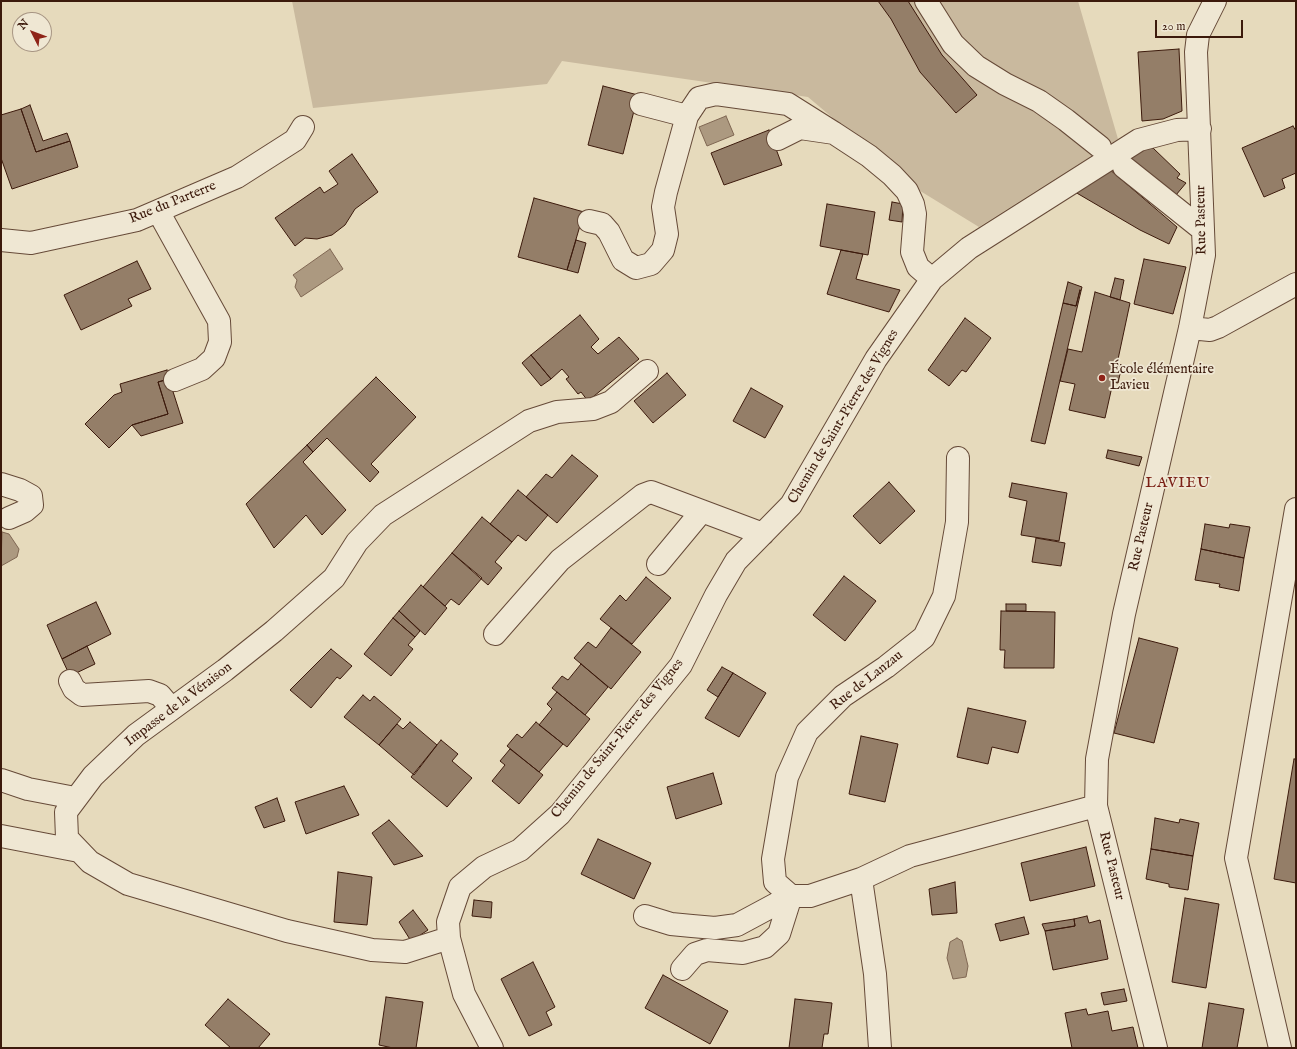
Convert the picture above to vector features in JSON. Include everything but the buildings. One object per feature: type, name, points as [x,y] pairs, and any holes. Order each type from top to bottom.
[{"type":"street","points":[[926,1],[953,44],[976,66],[1005,84],[1039,101],[1100,147]]},
{"type":"street","name":"Rue Pasteur","points":[[1156,1048],[1096,806],[1097,759],[1124,614],[1190,328],[1204,255],[1196,52],[1198,35],[1215,1]]},
{"type":"street","points":[[589,221],[602,224],[606,228],[623,260],[636,268],[651,264],[663,250],[667,234],[663,207],[687,116],[699,98],[716,94],[788,104],[869,156],[892,175],[907,191],[913,204],[915,214],[912,252],[918,267],[932,279]]},
{"type":"street","points":[[641,104],[687,116]]},
{"type":"street","name":"Rue du Parterre","points":[[1,240],[30,243],[137,220],[237,177],[295,140],[303,127]]},
{"type":"street","points":[[778,139],[800,128],[834,133]]},
{"type":"street","name":"Chemin de Saint-Pierre des Vignes","points":[[492,1048],[464,994],[449,938],[448,922],[460,888],[484,867],[520,850],[560,814],[681,664],[716,595],[736,561],[791,505],[876,359],[932,279],[969,248],[1139,140],[1177,130],[1200,129]]},
{"type":"street","points":[[1124,167],[1203,230]]},
{"type":"street","points":[[167,208],[219,321],[220,342],[214,358],[202,369],[175,380]]},
{"type":"street","points":[[1190,328],[1210,330],[1218,327],[1296,284]]},
{"type":"street","name":"Impasse de la Véraison","points":[[449,938],[405,952],[372,950],[287,931],[128,884],[90,862],[67,838],[66,812],[75,798],[93,776],[136,735],[243,655],[334,578],[357,542],[383,515],[529,422],[557,412],[592,409],[611,402],[647,371]]},
{"type":"street","name":"Rue de Lanzau","points":[[791,896],[775,882],[773,859],[787,777],[807,732],[843,696],[886,667],[924,637],[944,596],[957,522],[958,458]]},
{"type":"street","points":[[1,484],[20,490],[31,496],[32,504],[25,512],[9,518]]},
{"type":"street","points":[[495,634],[560,560],[644,495],[651,492],[763,534]]},
{"type":"street","points":[[1280,1048],[1236,858],[1294,535],[1296,509]]},
{"type":"street","points":[[658,564],[702,511]]},
{"type":"street","points":[[70,681],[74,689],[82,695],[149,691],[160,695],[171,708]]},
{"type":"street","points":[[1,780],[28,789],[75,798]]},
{"type":"street","points":[[645,916],[671,924],[715,928],[737,925],[791,896],[810,896],[861,878],[910,856],[1096,806]]},
{"type":"street","points":[[1,836],[79,850]]},
{"type":"street","points":[[861,878],[875,974],[880,1048]]},
{"type":"street","points":[[682,970],[695,954],[707,950],[743,953],[765,947],[779,934],[791,896]]},
{"type":"shaded area","points":[[292,1],[1078,1],[1118,139],[979,227],[917,189],[808,97],[562,61],[547,84],[313,108]]},
{"type":"shaded area","points":[[726,116],[734,135],[707,146],[699,127]]},
{"type":"shaded area","points":[[330,249],[343,269],[301,297],[295,287],[297,280],[293,275]]},
{"type":"shaded area","points":[[2,532],[9,534],[19,549],[17,557],[1,566]]},
{"type":"shaded area","points":[[957,938],[962,941],[968,966],[966,977],[953,979],[947,958],[950,942]]},
{"type":"place","name":"École élémentaire Lavieu","points":[[1102,378]]},
{"type":"district","name":"LAVIEU","points":[[1178,484]]}]
